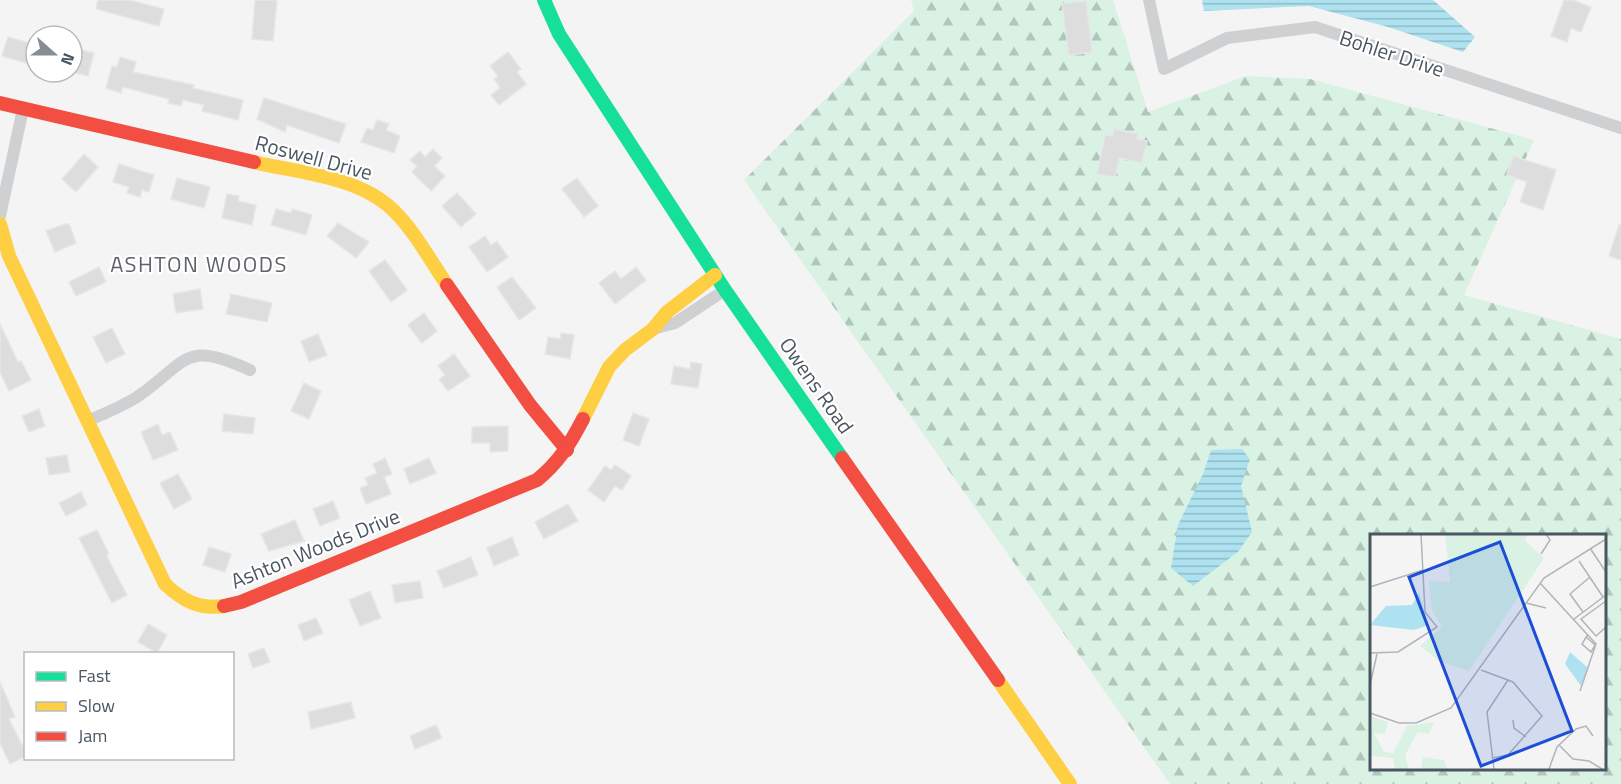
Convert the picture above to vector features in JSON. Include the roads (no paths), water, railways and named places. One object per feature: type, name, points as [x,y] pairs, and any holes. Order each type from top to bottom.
[{"type":"street","name":"Owens Road","points":[[544,0],[559,34],[725,290],[1070,784]]},
{"type":"street","name":"Bohler Drive","points":[[1149,0],[1164,69],[1227,38],[1315,27],[1621,128]]},
{"type":"street","name":"Roswell Drive","points":[[0,103],[339,182],[366,190],[386,200],[402,218],[530,405],[567,450]]},
{"type":"street","points":[[0,216],[23,109]]},
{"type":"street","name":"Ashton Woods Drive","points":[[0,224],[9,256],[165,584],[178,598],[197,606],[218,608],[241,602],[537,480],[554,467],[567,450],[609,367],[625,350],[653,329],[667,312],[715,274]]},
{"type":"street","name":"Ashton Woods Drive","points":[[653,329],[675,323],[725,290]]},
{"type":"street","points":[[87,421],[119,408],[187,358],[205,354],[222,357],[250,370]]},
{"type":"water","points":[[1202,0],[1433,0],[1475,37],[1463,52],[1388,27],[1309,6],[1204,11]]},
{"type":"water","points":[[1242,449],[1250,459],[1241,486],[1252,532],[1238,552],[1193,586],[1171,568],[1178,525],[1203,474],[1211,450]]},
{"type":"district","name":"ASHTON WOODS","points":[[199,264]]}]
